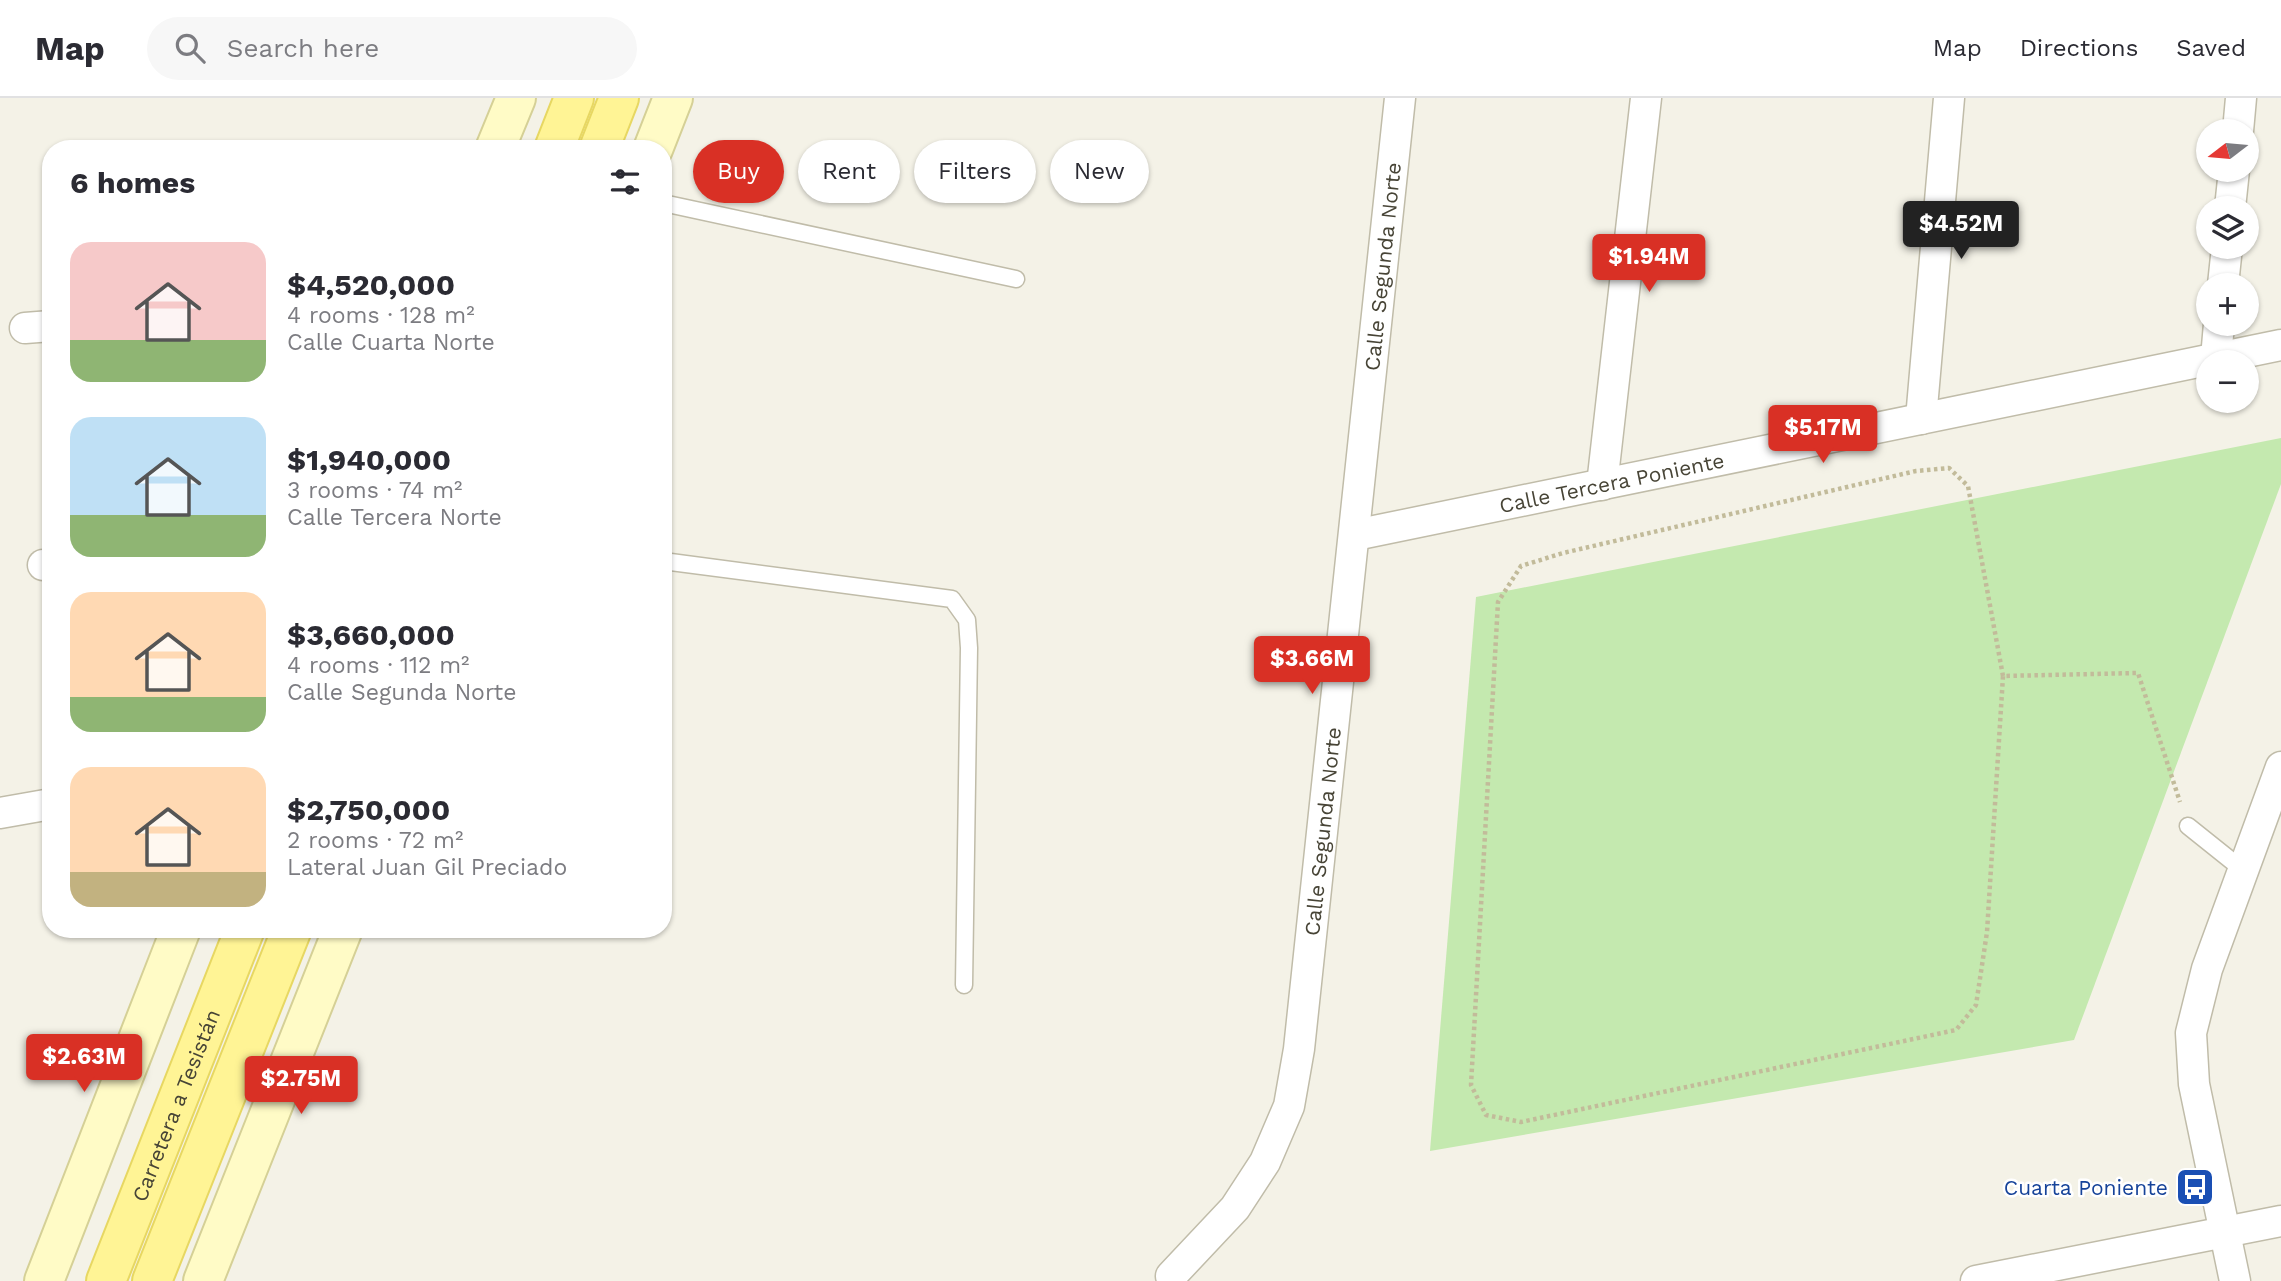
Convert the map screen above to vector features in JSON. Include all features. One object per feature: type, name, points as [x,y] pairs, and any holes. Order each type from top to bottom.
[{"type":"main road","points":[[499,140],[516,98]]},
{"type":"main road","points":[[558,140],[574,98]]},
{"type":"main road","points":[[602,140],[619,98]]},
{"type":"main road","points":[[657,140],[673,98]]},
{"type":"main road","points":[[44,1281],[177,938]]},
{"type":"main road","name":"Carretera a Tesistán","points":[[106,1281],[241,938]]},
{"type":"main road","name":"Carretera a Tesistán","points":[[152,1281],[288,938]]},
{"type":"main road","points":[[203,1281],[339,938]]},
{"type":"street","name":"Calle Segunda Norte","points":[[1171,1276],[1235,1208],[1265,1162],[1289,1106],[1299,1049],[1401,98]]},
{"type":"street","points":[[1602,485],[1646,98]]},
{"type":"street","points":[[1921,419],[1950,98]]},
{"type":"street","points":[[2239,119],[2241,98]]},
{"type":"street","name":"Calle Tercera Poniente","points":[[2256,350],[2281,345]]},
{"type":"street","name":"Calle Tercera Poniente","points":[[1355,535],[2196,362]]},
{"type":"street","points":[[2235,1281],[2194,1084],[2191,1033],[2207,968],[2281,767]]},
{"type":"street","points":[[0,813],[42,806]]},
{"type":"street","points":[[1976,1281],[2281,1221]]},
{"type":"lane","points":[[672,205],[1016,279]]},
{"type":"lane","points":[[672,562],[952,599],[967,621],[969,648],[964,985]]},
{"type":"lane","points":[[2188,826],[2243,870]]},
{"type":"path","points":[[1949,468],[1968,486],[2003,676],[1987,932],[1976,1005],[1956,1030],[1521,1122],[1486,1115],[1471,1085],[1498,616],[1499,602],[1521,566],[1916,471],[1949,468]]},
{"type":"path","points":[[2003,676],[2138,673],[2188,826]]},
{"type":"green space","points":[[2281,438],[2281,484],[2074,1040],[1430,1151],[1476,597]]},
{"type":"place","name":"Cuarta Poniente","points":[[2195,1187]]}]
